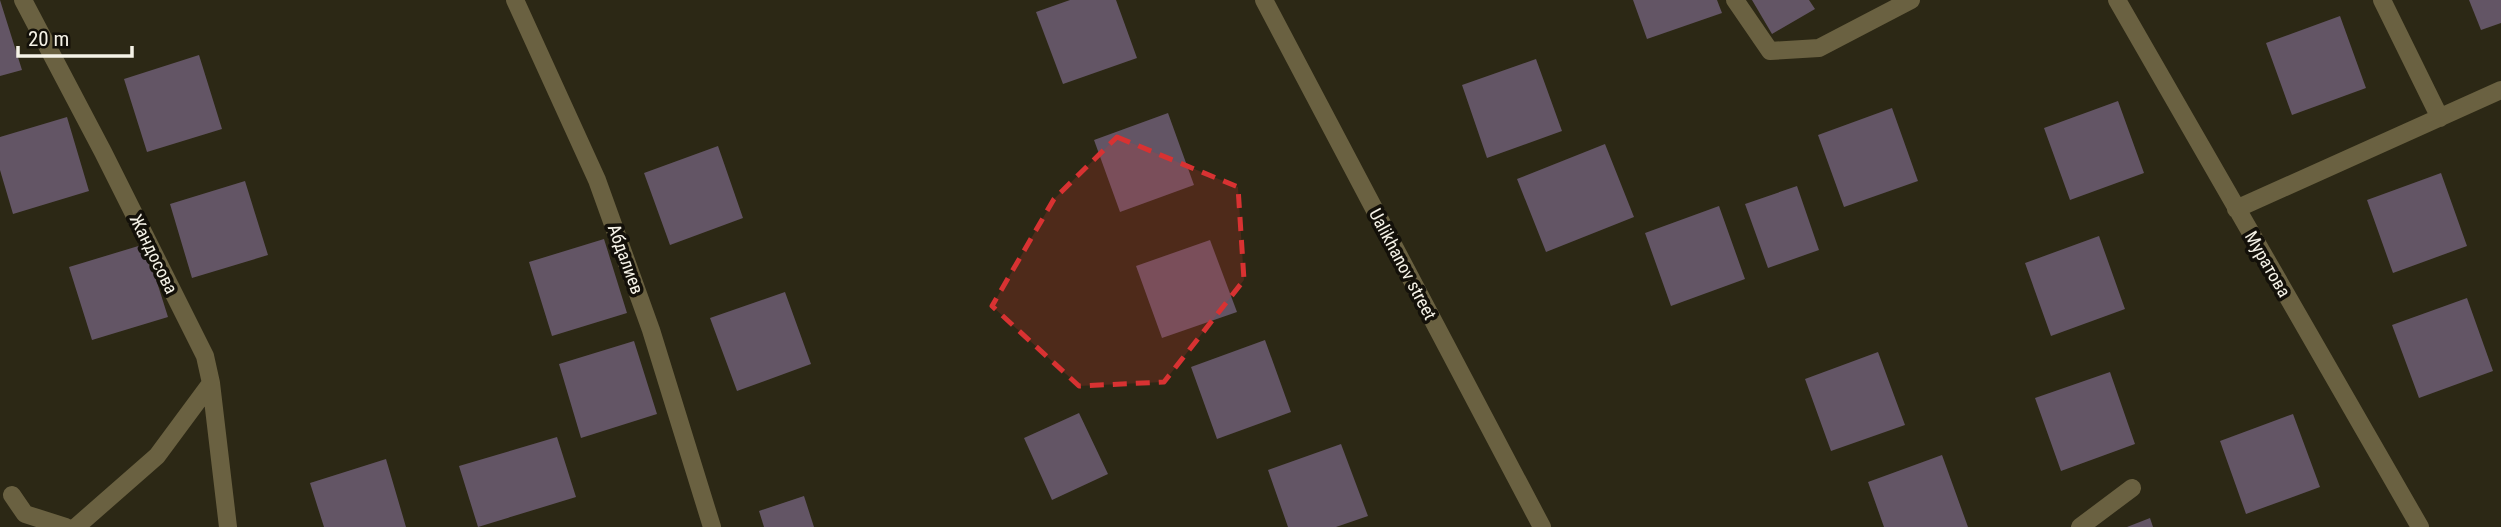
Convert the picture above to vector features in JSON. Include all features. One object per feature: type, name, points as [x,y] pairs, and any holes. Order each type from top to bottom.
[{"type":"street","name":"Жандосова","points":[[23,0],[205,356],[211,383],[228,527]]},
{"type":"street","name":"Абдалиев","points":[[515,0],[597,180],[651,330],[712,527]]},
{"type":"street","name":"Ualikhanov street","points":[[1264,0],[1542,527]]},
{"type":"street","points":[[1735,0],[1770,51],[1819,48],[1911,0]]},
{"type":"street","name":"Муратова","points":[[2117,0],[2420,527]]},
{"type":"street","points":[[2382,0],[2440,118]]},
{"type":"street","points":[[2236,209],[2501,90]]},
{"type":"street","points":[[76,527],[157,456],[211,383]]},
{"type":"street","points":[[2080,527],[2132,488]]},
{"type":"street","points":[[12,495],[25,514],[66,527]]},
{"type":"highlighted area","points":[[1117,137],[1238,187],[1244,280],[1164,382],[1079,386],[992,306],[1054,199]]},
{"type":"building","points":[[0,0],[22,70],[0,76]]},
{"type":"building","points":[[1070,0],[1116,0],[1137,58],[1063,84],[1036,12]]},
{"type":"building","points":[[1633,0],[1717,0],[1722,13],[1647,39]]},
{"type":"building","points":[[1752,0],[1809,0],[1815,9],[1772,34]]},
{"type":"building","points":[[2469,0],[2501,0],[2501,23],[2481,30]]},
{"type":"building","points":[[2340,16],[2366,88],[2292,115],[2266,43]]},
{"type":"building","points":[[199,55],[222,129],[147,152],[124,79]]},
{"type":"building","points":[[1536,59],[1562,131],[1487,158],[1462,85]]},
{"type":"building","points":[[2118,101],[2144,173],[2070,200],[2044,128]]},
{"type":"building","points":[[1892,108],[1918,181],[1844,207],[1818,135]]},
{"type":"building","points":[[1168,113],[1194,185],[1120,212],[1094,140]]},
{"type":"building","points":[[67,117],[89,191],[13,214],[0,170],[0,137]]},
{"type":"building","points":[[1605,144],[1634,217],[1546,252],[1517,179]]},
{"type":"building","points":[[718,146],[743,218],[670,245],[644,173]]},
{"type":"building","points":[[2441,173],[2467,246],[2393,273],[2367,200]]},
{"type":"building","points":[[245,181],[268,255],[192,278],[170,204]]},
{"type":"building","points":[[1797,186],[1819,250],[1768,268],[1745,204]]},
{"type":"building","points":[[1719,206],[1745,279],[1671,306],[1645,233]]},
{"type":"building","points":[[2099,236],[2125,309],[2051,336],[2025,263]]},
{"type":"building","points":[[604,239],[627,313],[552,336],[529,262]]},
{"type":"building","points":[[1210,240],[1237,312],[1162,338],[1136,266]]},
{"type":"building","points":[[145,244],[168,317],[92,340],[69,267]]},
{"type":"building","points":[[785,292],[811,364],[737,391],[710,318]]},
{"type":"building","points":[[2467,298],[2493,371],[2419,398],[2392,325]]},
{"type":"building","points":[[1265,340],[1291,412],[1217,439],[1191,367]]},
{"type":"building","points":[[634,341],[657,414],[581,438],[559,364]]},
{"type":"building","points":[[1878,352],[1905,425],[1831,451],[1805,379]]},
{"type":"building","points":[[2110,372],[2135,444],[2061,471],[2035,398]]},
{"type":"building","points":[[1079,413],[1108,474],[1052,500],[1024,438]]},
{"type":"building","points":[[2293,414],[2320,487],[2246,514],[2220,441]]},
{"type":"building","points":[[557,437],[576,497],[478,527],[459,466]]},
{"type":"building","points":[[1341,444],[1368,516],[1336,527],[1288,527],[1268,470]]},
{"type":"building","points":[[1942,455],[1968,527],[1884,527],[1868,482]]},
{"type":"building","points":[[386,459],[406,527],[324,527],[310,483]]},
{"type":"building","points":[[804,496],[814,527],[764,527],[759,511]]},
{"type":"building","points":[[2150,518],[2153,527],[2127,527]]}]
